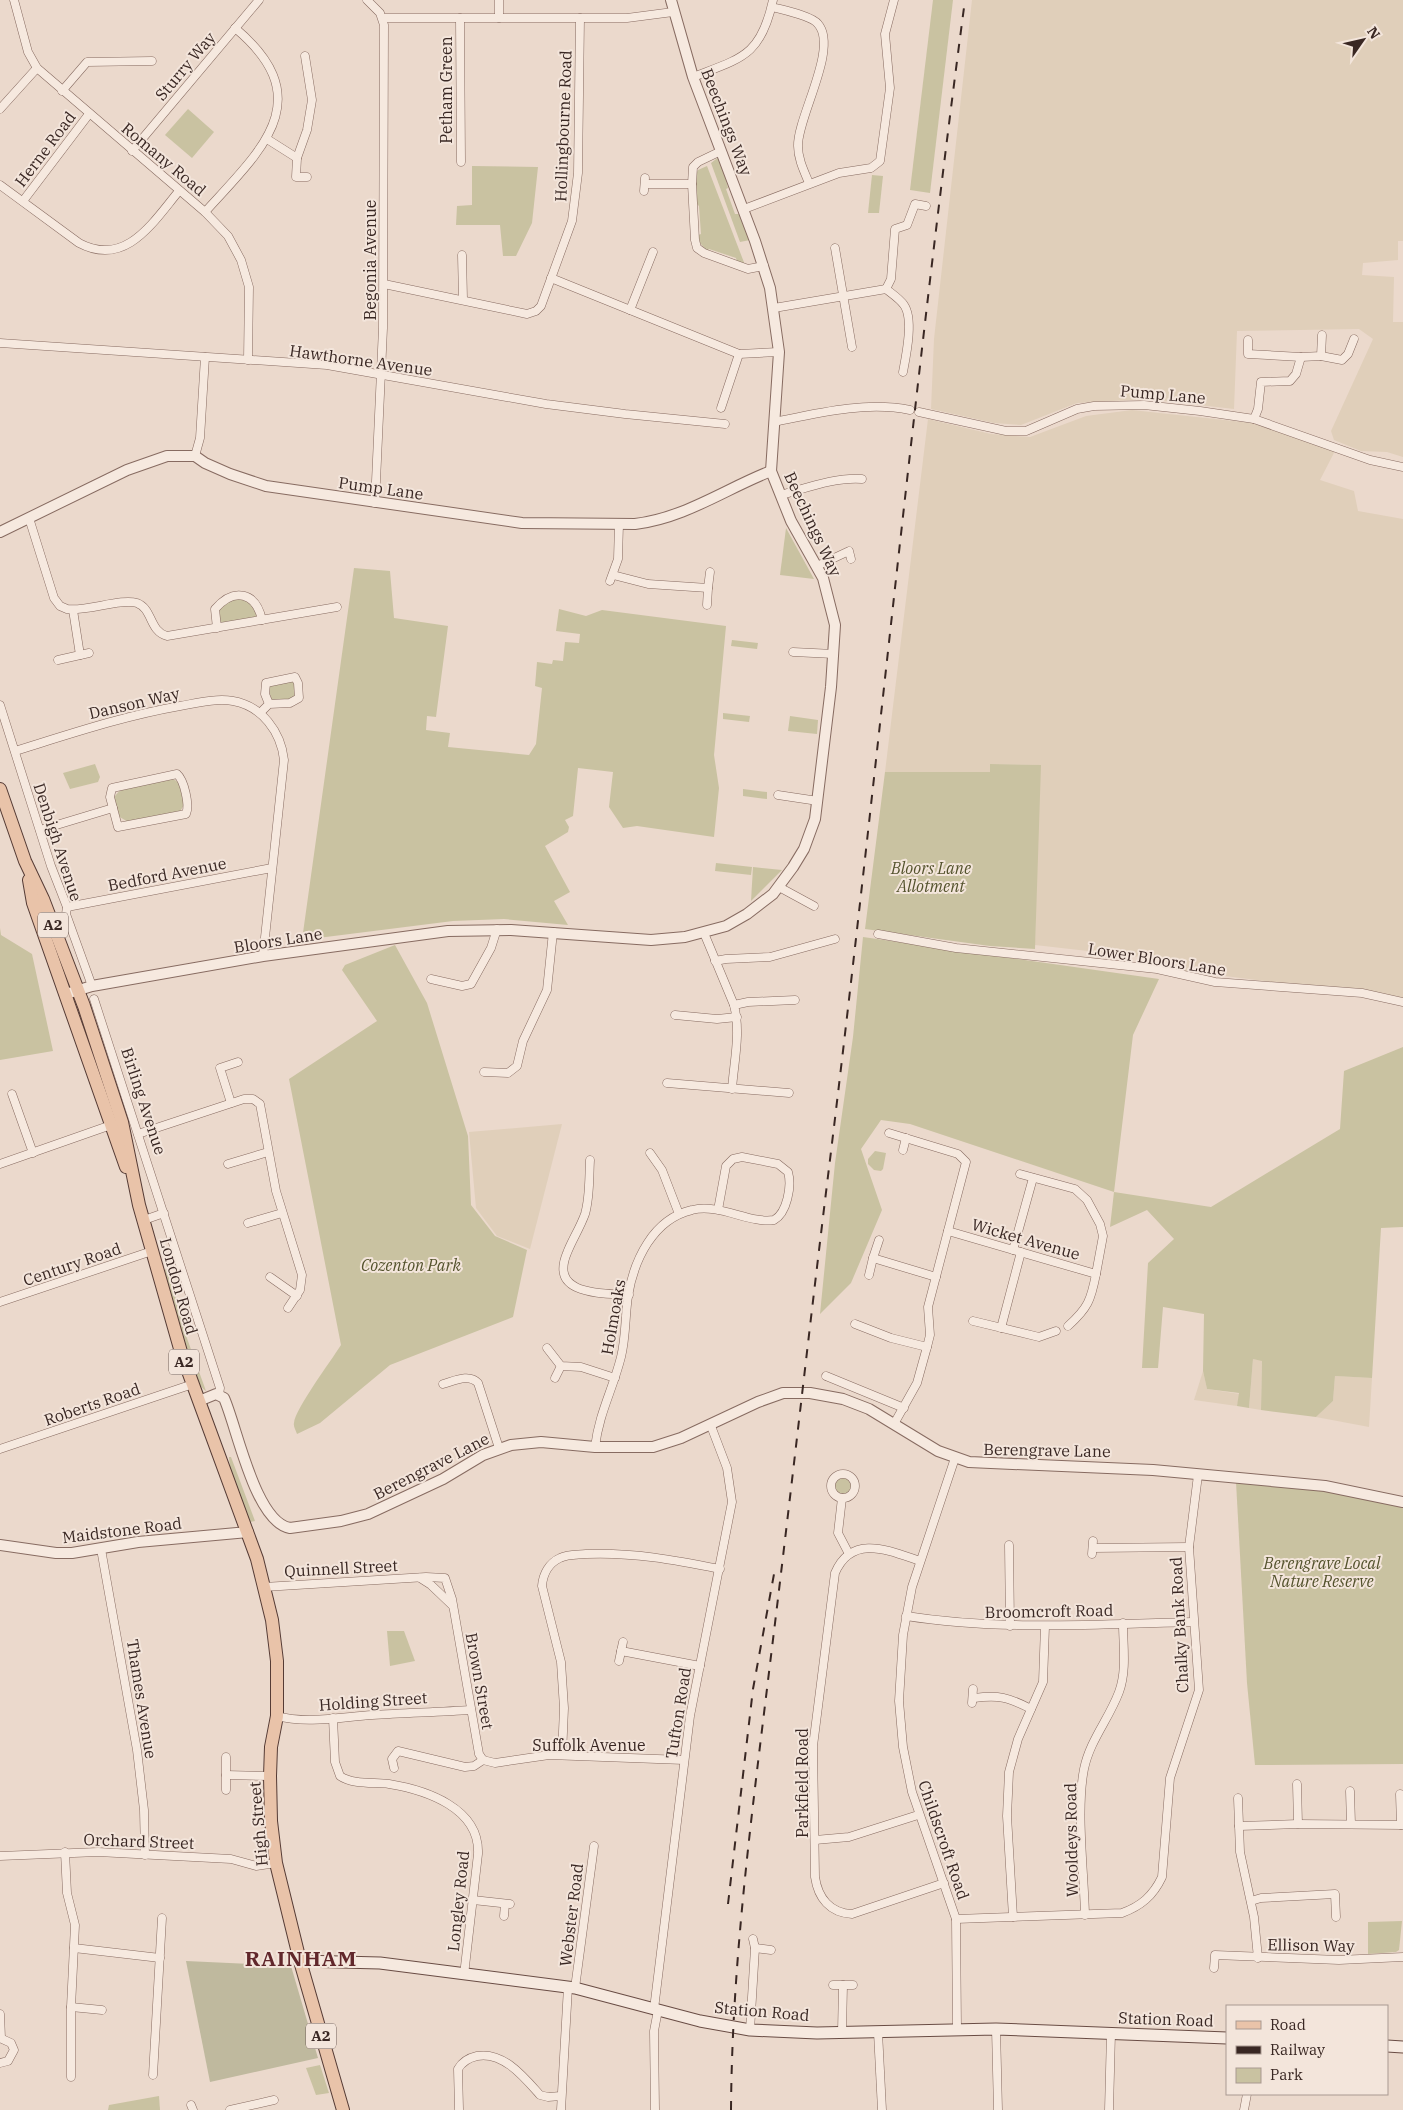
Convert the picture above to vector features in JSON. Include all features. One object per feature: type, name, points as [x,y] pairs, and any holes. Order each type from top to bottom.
[{"type":"main road","name":"London Road","points":[[0,789],[25,861],[43,899],[116,1123],[175,1334],[248,1532]]},
{"type":"main road","name":"High Street","points":[[248,1532],[264,1587],[275,1640],[277,1716],[271,1747],[270,1776],[271,1821],[276,1864],[300,1961],[343,2110]]},
{"type":"main road","name":"Station Road","points":[[300,1961],[380,1963],[571,1987],[707,2023],[750,2030],[878,2032],[957,2029],[1226,2038]]},
{"type":"main road","points":[[1388,2046],[1403,2047]]},
{"type":"street","name":"Romany Road","points":[[14,0],[28,52],[37,68],[205,212],[228,236],[246,272],[250,298],[248,360]]},
{"type":"street","name":"Sturry Way","points":[[132,151],[259,0]]},
{"type":"street","points":[[367,0],[383,18],[641,18],[673,12]]},
{"type":"street","points":[[499,0],[499,18]]},
{"type":"street","name":"Beechings Way","points":[[670,0],[693,77],[764,266],[774,308],[779,352],[771,471],[791,521],[817,566],[832,607],[835,625],[834,654],[818,801],[815,819],[804,849],[778,887],[746,914],[726,926],[704,933]]},
{"type":"street","points":[[744,209],[809,183],[850,170],[870,169],[880,161],[890,92],[885,34],[894,0]]},
{"type":"street","points":[[693,77],[734,61],[756,47],[772,4],[818,23],[822,30],[823,41],[818,77],[800,127],[798,145],[799,157],[809,183]]},
{"type":"street","name":"Begonia Avenue","points":[[375,503],[384,284],[383,18]]},
{"type":"street","name":"Petham Green","points":[[460,18],[461,162]]},
{"type":"street","name":"Hollingbourne Road","points":[[384,284],[531,313],[541,306],[572,221],[578,173],[580,18]]},
{"type":"street","points":[[205,212],[260,150],[275,120],[278,100],[275,81],[262,54],[254,43],[235,28]]},
{"type":"street","points":[[305,56],[312,100],[307,130],[297,158],[296,177],[307,177]]},
{"type":"street","points":[[62,90],[87,62],[152,61]]},
{"type":"street","points":[[0,109],[37,68]]},
{"type":"street","name":"Herne Road","points":[[22,201],[89,114]]},
{"type":"street","points":[[267,139],[297,158]]},
{"type":"street","points":[[721,151],[698,162],[693,167],[695,240],[698,248],[704,253],[748,269],[764,266]]},
{"type":"street","points":[[645,185],[692,184]]},
{"type":"street","points":[[0,185],[79,244],[89,249],[111,251],[130,244],[144,233],[179,191]]},
{"type":"street","points":[[886,289],[891,278],[895,229],[907,225],[915,204],[926,206]]},
{"type":"street","points":[[835,248],[852,347]]},
{"type":"street","points":[[630,310],[653,252]]},
{"type":"street","points":[[462,255],[463,300]]},
{"type":"street","points":[[551,278],[739,354],[779,352]]},
{"type":"street","points":[[774,308],[886,289]]},
{"type":"street","points":[[886,289],[903,304],[907,313],[909,330],[903,372]]},
{"type":"street","points":[[1321,356],[1322,335]]},
{"type":"street","points":[[1248,340],[1248,354],[1301,357],[1321,356],[1342,360],[1348,354],[1354,339]]},
{"type":"street","name":"Hawthorne Avenue","points":[[0,343],[322,365],[546,404],[725,424]]},
{"type":"street","points":[[716,423],[739,354]]},
{"type":"street","points":[[195,456],[200,438],[205,357]]},
{"type":"street","points":[[1254,419],[1258,410],[1261,382],[1290,381],[1296,374],[1301,357]]},
{"type":"street","name":"Pump Lane","points":[[919,412],[1006,431],[1026,431],[1077,409],[1119,404],[1163,407],[1254,419],[1370,460],[1403,467]]},
{"type":"street","points":[[774,422],[838,410],[893,407],[910,410]]},
{"type":"street","name":"Pump Lane","points":[[0,532],[144,462],[167,456],[195,456],[211,466],[259,485],[522,523],[619,524],[643,523],[668,518],[771,471]]},
{"type":"street","points":[[781,495],[832,481],[850,478],[862,479]]},
{"type":"street","points":[[30,518],[54,598],[60,606],[73,610],[132,602],[146,609],[153,626],[161,634],[167,636],[338,608]]},
{"type":"street","points":[[619,524],[618,559],[611,578],[648,584],[708,588]]},
{"type":"street","points":[[817,566],[849,551],[851,558]]},
{"type":"street","points":[[707,605],[710,572]]},
{"type":"street","points":[[217,628],[215,609],[222,601],[232,597],[247,596],[254,600],[259,607],[262,620]]},
{"type":"street","points":[[73,610],[80,655]]},
{"type":"street","points":[[793,652],[834,654]]},
{"type":"street","points":[[58,660],[89,653]]},
{"type":"street","points":[[260,713],[269,704],[290,702],[299,698],[298,684],[295,677],[266,683],[264,687],[269,704]]},
{"type":"street","name":"Danson Way","points":[[15,751],[134,714],[192,704],[226,700],[242,703],[260,713],[277,734],[284,760],[263,956]]},
{"type":"street","name":"Denbigh Avenue","points":[[0,705],[40,830],[67,906],[66,914],[92,986]]},
{"type":"street","points":[[177,774],[182,779],[188,810],[181,815],[121,828],[117,825],[113,808],[110,793],[114,786],[177,774]]},
{"type":"street","points":[[778,795],[818,801]]},
{"type":"street","points":[[40,830],[113,808]]},
{"type":"street","name":"Bedford Avenue","points":[[67,906],[272,868]]},
{"type":"street","points":[[778,887],[814,906]]},
{"type":"street","points":[[430,980],[462,986],[472,984],[491,948],[496,929]]},
{"type":"street","name":"Bloors Lane","points":[[72,992],[92,986],[263,956],[448,931],[496,929],[651,940],[678,938],[704,933]]},
{"type":"street","points":[[484,1072],[508,1073],[517,1066],[523,1041],[547,990],[553,932]]},
{"type":"street","points":[[704,933],[734,1006],[736,1017],[738,1034],[732,1089]]},
{"type":"street","name":"Lower Bloors Lane","points":[[878,934],[956,948],[1157,969],[1215,982],[1362,993],[1403,1002]]},
{"type":"street","points":[[715,962],[726,959],[770,957],[835,939]]},
{"type":"street","name":"Birling Avenue","points":[[94,999],[220,1388],[219,1394],[226,1402],[252,1484],[283,1526]]},
{"type":"street","points":[[734,1006],[748,1002],[795,1000]]},
{"type":"street","points":[[675,1015],[717,1019],[736,1017]]},
{"type":"street","points":[[211,1071],[238,1062]]},
{"type":"street","points":[[220,1068],[231,1103]]},
{"type":"street","points":[[667,1083],[789,1093]]},
{"type":"street","points":[[12,1094],[33,1153]]},
{"type":"street","points":[[138,1134],[249,1098],[260,1104],[268,1152],[282,1213],[301,1270],[301,1284],[297,1296],[288,1308]]},
{"type":"street","points":[[0,1164],[116,1123]]},
{"type":"street","points":[[889,1133],[958,1154],[966,1162],[928,1307],[930,1335],[927,1347],[917,1383],[894,1424]]},
{"type":"street","points":[[904,1150],[906,1138]]},
{"type":"street","points":[[228,1164],[268,1152]]},
{"type":"street","points":[[650,1153],[662,1170],[679,1214]]},
{"type":"street","name":"Holmoaks","points":[[595,1447],[600,1414],[615,1378],[624,1341],[629,1295],[638,1264],[652,1236],[666,1222],[679,1214],[700,1208],[769,1220],[778,1217],[784,1208],[790,1181],[788,1172],[778,1164],[742,1157],[733,1159],[726,1166],[718,1210]]},
{"type":"street","points":[[590,1160],[586,1211],[567,1253],[564,1266],[565,1275],[571,1284],[581,1291],[629,1295]]},
{"type":"street","name":"Wicket Avenue","points":[[1020,1174],[1075,1189],[1087,1200],[1100,1224],[1103,1236],[1090,1301],[1082,1314],[1068,1326]]},
{"type":"street","points":[[1001,1328],[1033,1178]]},
{"type":"street","points":[[144,1220],[164,1213]]},
{"type":"street","points":[[248,1223],[282,1213]]},
{"type":"street","name":"Wicket Avenue","points":[[948,1231],[1096,1274]]},
{"type":"street","points":[[869,1275],[879,1240]]},
{"type":"street","name":"Century Road","points":[[0,1302],[152,1251]]},
{"type":"street","points":[[873,1258],[936,1278]]},
{"type":"street","points":[[270,1277],[297,1296]]},
{"type":"street","points":[[973,1321],[1040,1337],[1056,1331]]},
{"type":"street","points":[[855,1324],[891,1338],[927,1347]]},
{"type":"street","points":[[547,1348],[561,1366],[581,1367],[615,1378]]},
{"type":"street","points":[[555,1378],[561,1366]]},
{"type":"street","points":[[826,1376],[904,1408]]},
{"type":"street","points":[[445,1394],[442,1382],[466,1378],[474,1379],[478,1383],[499,1448]]},
{"type":"street","name":"Roberts Road","points":[[0,1449],[193,1384]]},
{"type":"street","name":"Berengrave Lane","points":[[283,1526],[290,1528],[322,1524],[368,1514],[433,1484],[499,1448],[529,1442],[595,1447],[653,1447],[711,1426],[758,1402],[783,1393],[810,1393],[843,1398],[869,1409],[938,1451],[955,1458],[983,1464],[1117,1467],[1325,1486],[1403,1502]]},
{"type":"street","points":[[199,1401],[219,1394]]},
{"type":"street","name":"Tufton Road","points":[[654,2110],[654,2031],[684,1760],[700,1666],[731,1513],[732,1490],[727,1468],[711,1426]]},
{"type":"street","name":"Childscroft Road","points":[[955,1458],[920,1561],[906,1616],[900,1664],[900,1718],[908,1772],[918,1815],[956,1919],[957,2029]]},
{"type":"street","name":"Chalky Bank Road","points":[[956,1919],[1122,1913],[1135,1908],[1148,1899],[1162,1877],[1170,1778],[1199,1690],[1189,1547],[1198,1475]]},
{"type":"street","points":[[842,1498],[838,1533],[849,1554],[863,1548],[873,1547],[920,1561]]},
{"type":"street","name":"Maidstone Road","points":[[0,1545],[56,1553],[101,1549],[138,1542],[248,1532]]},
{"type":"street","points":[[1009,1545],[1010,1626]]},
{"type":"street","points":[[1093,1548],[1189,1547]]},
{"type":"street","name":"Thames Avenue","points":[[101,1549],[137,1750],[144,1810],[145,1855]]},
{"type":"street","points":[[562,1755],[564,1708],[562,1662],[542,1586],[544,1575],[551,1564],[565,1556],[620,1554],[672,1560],[720,1569]]},
{"type":"street","name":"Parkfield Road","points":[[849,1554],[840,1563],[834,1575],[813,1746],[817,1891],[823,1901],[842,1914],[864,1912],[944,1882]]},
{"type":"street","points":[[420,1578],[431,1585],[452,1605]]},
{"type":"street","name":"Quinnell Street","points":[[264,1587],[420,1578]]},
{"type":"street","name":"Brown Street","points":[[420,1578],[445,1579],[452,1605],[480,1754],[483,1760]]},
{"type":"street","name":"Broomcroft Road","points":[[906,1616],[962,1624],[1010,1626],[1193,1622]]},
{"type":"street","name":"Wooldeys Road","points":[[1085,1915],[1082,1799],[1084,1768],[1095,1736],[1120,1692],[1124,1672],[1123,1623]]},
{"type":"street","points":[[1013,1917],[1007,1816],[1009,1772],[1018,1739],[1043,1682],[1044,1626]]},
{"type":"street","points":[[619,1661],[623,1642]]},
{"type":"street","points":[[621,1651],[700,1666]]},
{"type":"street","points":[[973,1689],[973,1700],[1003,1697],[1030,1709]]},
{"type":"street","name":"Holding Street","points":[[277,1716],[288,1719],[333,1718],[444,1710],[471,1710]]},
{"type":"street","name":"Longley Road","points":[[333,1718],[335,1762],[340,1776],[349,1780],[390,1784],[418,1792],[456,1809],[470,1822],[476,1835],[478,1846],[464,1975]]},
{"type":"street","name":"Suffolk Avenue","points":[[394,1768],[392,1759],[398,1751],[465,1767],[474,1766],[483,1760],[495,1763],[529,1757],[562,1755],[684,1760]]},
{"type":"street","points":[[226,1756],[226,1790]]},
{"type":"street","points":[[226,1775],[270,1776]]},
{"type":"street","points":[[1287,1792],[1297,1788],[1298,1824]]},
{"type":"street","points":[[1350,1791],[1351,1824]]},
{"type":"street","points":[[1239,1826],[1298,1824],[1402,1825],[1400,1794]]},
{"type":"street","points":[[1238,1798],[1240,1852],[1257,1933],[1258,1958]]},
{"type":"street","points":[[815,1840],[849,1837],[918,1815]]},
{"type":"street","name":"Webster Road","points":[[561,2110],[571,1987],[594,1846]]},
{"type":"street","points":[[65,1852],[67,1893],[75,1925],[71,2007],[74,2072]]},
{"type":"street","name":"Orchard Street","points":[[0,1856],[65,1852],[231,1859],[256,1866],[276,1864]]},
{"type":"street","points":[[1251,1901],[1261,1898],[1335,1894],[1336,1917]]},
{"type":"street","points":[[473,1900],[507,1904],[504,1916]]},
{"type":"street","points":[[153,2075],[162,1918]]},
{"type":"street","points":[[750,2030],[755,1948],[753,1939]]},
{"type":"street","points":[[74,1948],[160,1958]]},
{"type":"street","points":[[755,1948],[771,1950]]},
{"type":"street","name":"Ellison Way","points":[[1214,1968],[1215,1955],[1339,1960],[1403,1957]]},
{"type":"street","points":[[833,1985],[853,1985]]},
{"type":"street","points":[[842,2032],[843,1985]]},
{"type":"street","points":[[71,2007],[102,2010]]},
{"type":"street","points":[[0,2014],[0,2038],[11,2043],[14,2050],[8,2061],[0,2063]]},
{"type":"street","points":[[996,2030],[998,2110]]},
{"type":"street","points":[[878,2032],[882,2110]]},
{"type":"street","points":[[1109,2110],[1110,2033]]},
{"type":"street","points":[[459,2109],[458,2069],[469,2059],[482,2056],[490,2055],[502,2060],[540,2095],[548,2097],[561,2096]]},
{"type":"street","points":[[1244,2110],[1247,2095]]},
{"type":"street","points":[[230,2110],[274,2100]]},
{"type":"shaded area","points":[[972,0],[1403,0],[1403,241],[1398,241],[1398,260],[1363,263],[1362,275],[1394,277],[1393,322],[1403,322],[1403,457],[1387,452],[1361,451],[1334,440],[1331,431],[1373,339],[1359,329],[1237,331],[1234,409],[1147,399],[1077,403],[1021,425],[994,423],[931,409],[934,339]]},
{"type":"shaded area","points":[[1132,410],[1252,423],[1335,451],[1320,480],[1354,491],[1358,511],[1403,519],[1403,999],[1186,971],[1158,959],[1035,945],[1039,765],[990,764],[990,772],[885,772],[928,419],[991,434],[1030,437],[1086,416]]},
{"type":"shaded area","points":[[562,1124],[530,1249],[497,1236],[476,1208],[469,1132]]},
{"type":"shaded area","points":[[1253,1359],[1262,1360],[1261,1410],[1249,1408]]},
{"type":"shaded area","points":[[1203,1371],[1207,1389],[1240,1394],[1237,1406],[1194,1400]]},
{"type":"shaded area","points":[[1335,1376],[1372,1378],[1369,1427],[1316,1417],[1333,1401]]},
{"type":"shaded area","points":[[186,1961],[291,1966],[318,2058],[210,2082]]},
{"type":"green space","points":[[933,0],[953,0],[930,193],[910,190]]},
{"type":"green space","points":[[188,109],[214,132],[192,158],[165,135]]},
{"type":"green space","points":[[720,156],[728,188],[726,189],[735,214],[739,214],[750,240],[740,242],[711,163]]},
{"type":"green space","points":[[472,166],[538,167],[532,223],[516,256],[503,256],[500,225],[456,225],[457,206],[472,205]]},
{"type":"green space","points":[[707,166],[745,265],[737,263],[736,258],[709,249],[707,251],[700,243],[698,235],[701,234],[699,206],[696,203],[696,174],[698,170]]},
{"type":"green space","points":[[872,175],[883,176],[879,213],[868,213]]},
{"type":"green space","points":[[786,528],[814,579],[780,575]]},
{"type":"green space","points":[[354,568],[390,571],[394,618],[448,626],[436,717],[427,716],[426,730],[450,733],[448,747],[529,755],[536,744],[542,688],[535,686],[537,662],[552,664],[553,660],[563,661],[565,642],[579,643],[580,634],[556,631],[559,609],[586,616],[602,610],[726,626],[714,755],[719,788],[714,837],[637,826],[623,828],[609,807],[613,772],[578,768],[573,816],[565,820],[569,827],[568,832],[545,846],[570,892],[554,901],[568,925],[504,919],[453,921],[302,940]]},
{"type":"green space","points":[[247,596],[262,620],[217,628],[215,609],[222,601]]},
{"type":"green space","points":[[732,640],[758,643],[757,649],[731,646]]},
{"type":"green space","points":[[295,680],[297,698],[272,703],[268,685]]},
{"type":"green space","points":[[723,713],[750,716],[749,722],[723,719]]},
{"type":"green space","points":[[790,716],[818,720],[817,734],[788,731]]},
{"type":"green space","points":[[95,764],[100,777],[98,782],[70,789],[63,773]]},
{"type":"green space","name":"Bloors Lane Allotment","points":[[990,764],[1041,765],[1035,949],[990,946],[865,929],[885,772],[990,772]]},
{"type":"green space","points":[[170,778],[179,782],[184,805],[179,813],[130,823],[118,816],[114,797],[123,787]]},
{"type":"green space","points":[[743,789],[767,792],[767,799],[743,796]]},
{"type":"green space","points":[[716,863],[752,867],[751,875],[715,871]]},
{"type":"green space","points":[[753,867],[782,870],[751,901]]},
{"type":"green space","points":[[0,928],[1,935],[32,954],[53,1051],[0,1060]]},
{"type":"green space","points":[[863,937],[1159,979],[1133,1035],[1114,1192],[910,1124],[881,1120],[861,1149],[882,1210],[851,1283],[820,1314],[835,1163],[853,1037]]},
{"type":"green space","name":"Cozenton Park","points":[[395,945],[427,1003],[468,1136],[471,1205],[495,1236],[527,1250],[513,1317],[390,1365],[320,1423],[297,1434],[294,1424],[300,1407],[341,1345],[289,1079],[377,1021],[342,970],[345,965]]},
{"type":"green space","points":[[1403,1047],[1403,1227],[1381,1228],[1372,1378],[1335,1376],[1333,1401],[1316,1417],[1261,1410],[1262,1361],[1253,1359],[1249,1408],[1237,1406],[1239,1393],[1207,1389],[1203,1371],[1204,1314],[1163,1307],[1158,1368],[1142,1368],[1148,1263],[1174,1239],[1147,1210],[1110,1227],[1114,1192],[1211,1207],[1340,1129],[1344,1071]]},
{"type":"green space","points":[[875,1151],[886,1153],[881,1171],[874,1170],[868,1164],[868,1159]]},
{"type":"green space","points":[[168,1269],[184,1330],[206,1391],[193,1371],[180,1335],[163,1270]]},
{"type":"green space","points":[[229,1457],[231,1457],[255,1521],[250,1522],[230,1468]]},
{"type":"green space","points":[[844,1476],[851,1479],[854,1486],[851,1493],[844,1496],[837,1493],[834,1486],[837,1479]]},
{"type":"green space","name":"Berengrave Local Nature Reserve","points":[[1236,1482],[1342,1492],[1403,1507],[1403,1764],[1255,1765],[1247,1683]]},
{"type":"green space","points":[[387,1631],[404,1631],[415,1661],[390,1666]]},
{"type":"green space","points":[[1402,1921],[1399,1950],[1396,1952],[1368,1954],[1368,1922]]},
{"type":"green space","points":[[320,2065],[329,2093],[316,2095],[306,2068]]},
{"type":"green space","points":[[159,2096],[160,2110],[108,2110],[109,2105]]},
{"type":"railway","points":[[731,2110],[735,1998],[750,1831],[846,1029],[928,294],[965,0]]},
{"type":"railway","points":[[728,1904],[753,1689],[774,1574]]},
{"type":"district","name":"RAINHAM","points":[[301,1959]]}]
